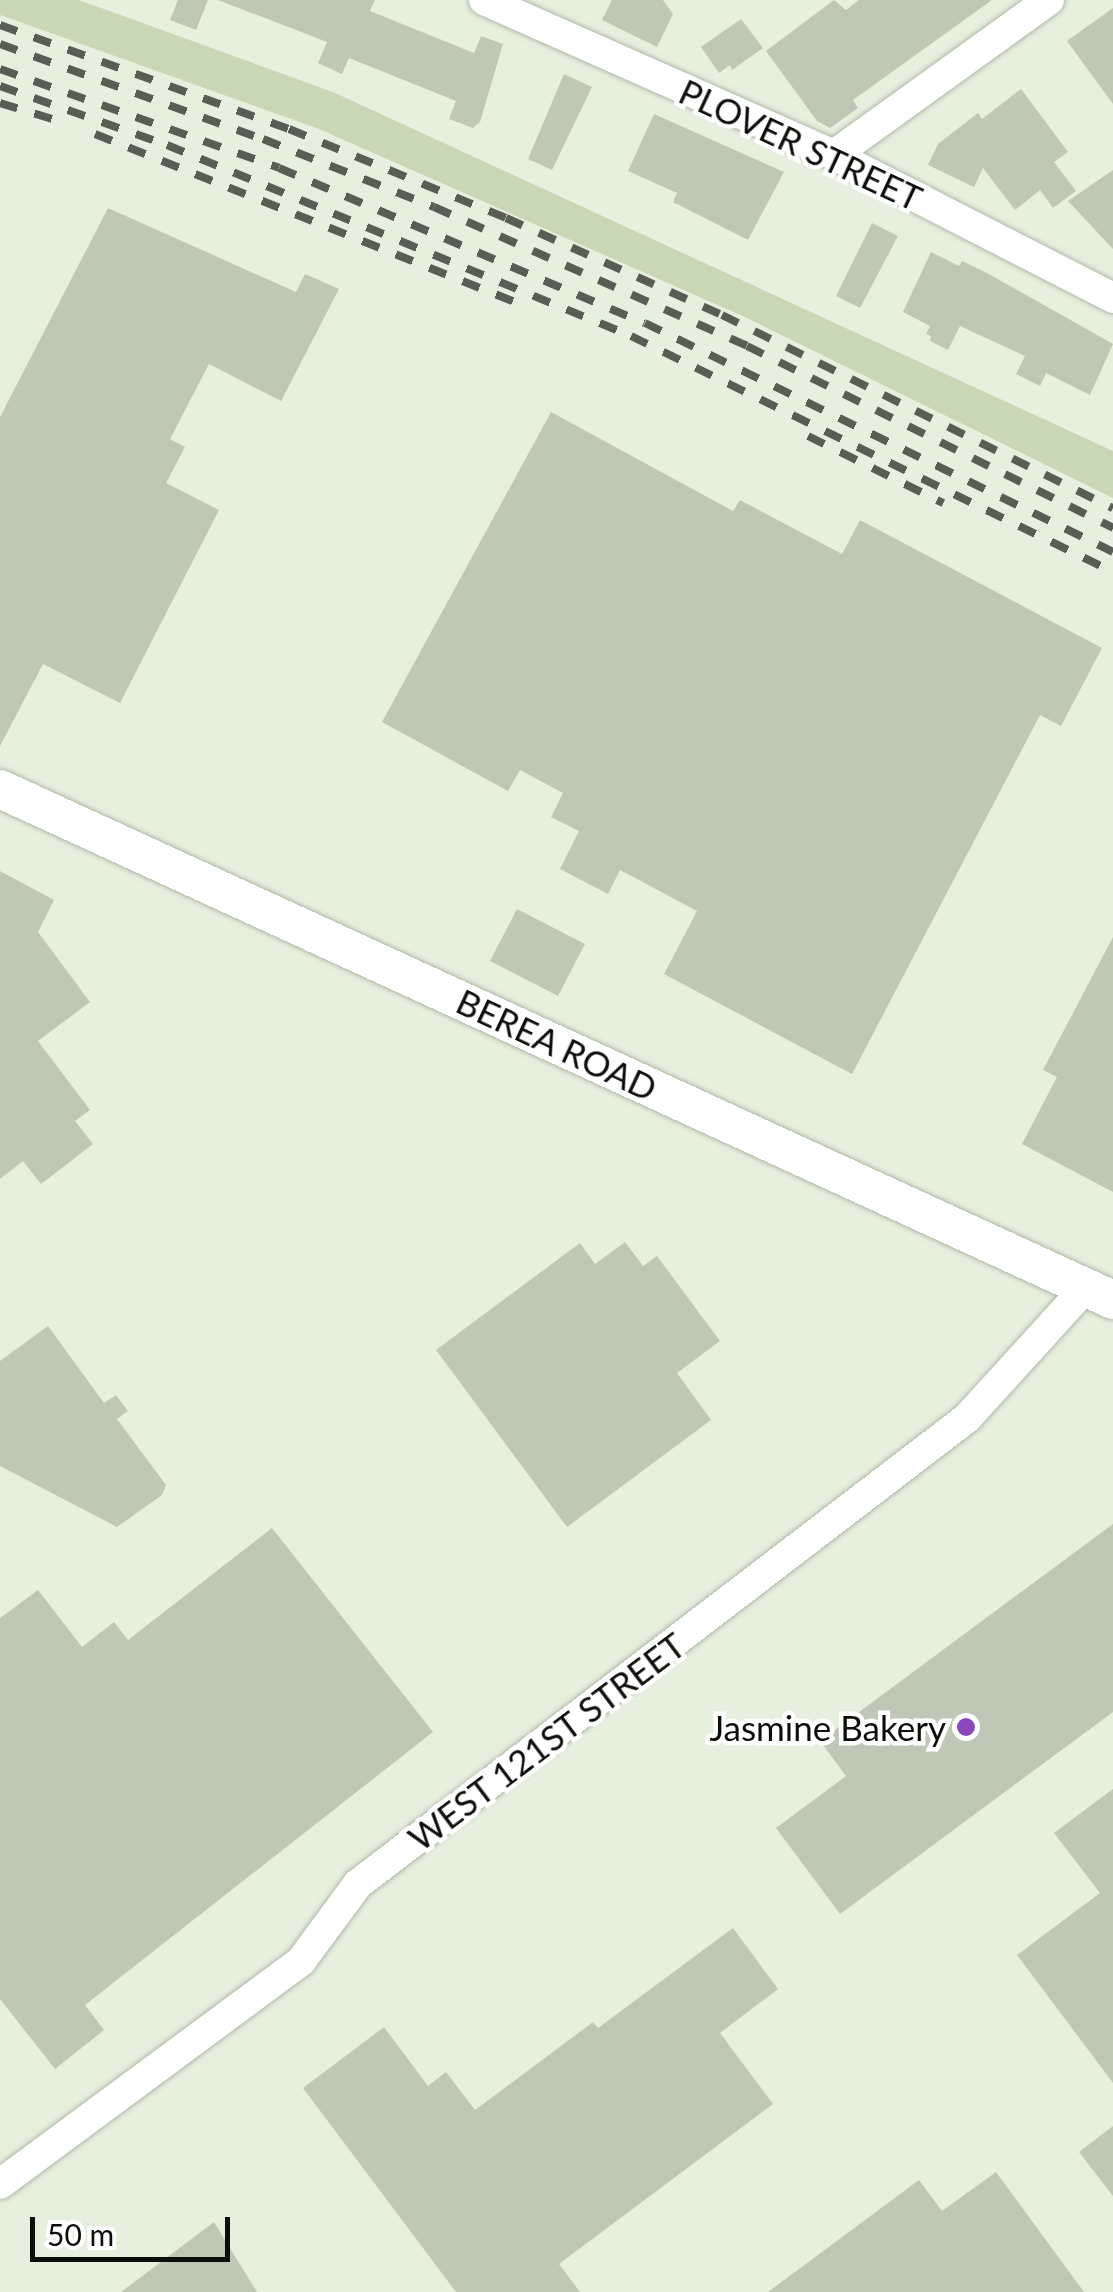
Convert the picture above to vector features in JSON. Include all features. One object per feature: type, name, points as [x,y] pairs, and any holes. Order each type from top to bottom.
[{"type":"main road","name":"BEREA ROAD","points":[[0,789],[1099,1294]]},
{"type":"street","name":"PLOVER STREET","points":[[484,0],[834,155],[1113,298]]},
{"type":"street","points":[[834,155],[1049,0]]},
{"type":"street","name":"WEST 121ST STREET","points":[[0,2184],[301,1961],[358,1884],[968,1418],[1099,1294]]},
{"type":"green space","points":[[0,0],[79,0],[333,92],[1113,451],[1113,498],[747,318],[319,129],[0,15]]},
{"type":"building","points":[[178,0],[208,0],[196,30],[170,20]]},
{"type":"building","points":[[218,0],[375,0],[370,11],[474,53],[481,36],[503,44],[480,122],[473,128],[449,119],[456,101],[349,58],[342,74],[318,63],[327,42]]},
{"type":"building","points":[[612,0],[663,0],[673,14],[657,47],[602,20]]},
{"type":"building","points":[[834,0],[846,10],[859,0],[992,0],[853,100],[858,108],[830,128],[817,121],[766,51]]},
{"type":"building","points":[[1113,8],[1113,104],[1067,41]]},
{"type":"building","points":[[741,19],[763,48],[732,70],[730,65],[719,73],[701,47]]},
{"type":"building","points":[[564,74],[592,87],[552,170],[528,159]]},
{"type":"building","points":[[1021,89],[1068,152],[1054,162],[1076,191],[1053,208],[1040,190],[1015,210],[983,168],[974,187],[928,165],[938,144],[978,113],[982,119]]},
{"type":"building","points":[[654,114],[784,172],[748,240],[673,202],[677,193],[628,171]]},
{"type":"building","points":[[1113,170],[1113,249],[1068,201]]},
{"type":"building","points":[[108,208],[296,292],[305,274],[339,289],[281,401],[209,364],[170,439],[185,447],[166,483],[219,510],[120,703],[43,664],[0,746],[0,417]]},
{"type":"building","points":[[872,223],[898,236],[860,308],[836,296]]},
{"type":"building","points":[[931,252],[959,266],[962,261],[987,273],[1113,344],[1090,395],[1046,373],[1040,386],[1016,374],[1025,356],[960,326],[948,350],[930,341],[931,336],[926,334],[930,326],[903,312]]},
{"type":"building","points":[[551,412],[733,511],[740,500],[842,554],[860,520],[1102,648],[1061,726],[1040,715],[852,1074],[664,974],[697,911],[620,870],[608,894],[560,869],[579,831],[551,817],[563,793],[520,770],[508,791],[382,722]]},
{"type":"building","points":[[0,871],[54,900],[38,932],[90,1002],[38,1041],[90,1110],[75,1121],[93,1144],[41,1184],[23,1161],[0,1179]]},
{"type":"building","points":[[517,909],[585,944],[558,996],[490,961]]},
{"type":"building","points":[[1113,937],[1113,1192],[1022,1144],[1057,1077],[1043,1070]]},
{"type":"building","points":[[625,1242],[643,1266],[657,1256],[720,1341],[677,1373],[711,1420],[567,1527],[436,1350],[580,1243],[595,1264]]},
{"type":"building","points":[[48,1326],[104,1403],[116,1395],[128,1411],[117,1419],[166,1485],[162,1495],[117,1527],[0,1466],[0,1361]]},
{"type":"building","name":"Jasmine Bakery","points":[[1113,1524],[1113,1712],[840,1914],[776,1828],[846,1776],[820,1741]]},
{"type":"building","points":[[272,1528],[433,1732],[85,2005],[104,2030],[55,2069],[0,1999],[0,1618],[38,1590],[82,1647],[114,1622],[128,1640]]},
{"type":"building","points":[[1113,1789],[1113,2083],[1017,1955],[1100,1893],[1054,1833]]},
{"type":"building","points":[[733,1928],[778,1989],[720,2033],[773,2104],[559,2264],[580,2292],[456,2292],[303,2088],[384,2027],[428,2086],[446,2072],[475,2110],[593,2022],[598,2028]]},
{"type":"building","points":[[1113,2126],[1113,2196],[1079,2152]]},
{"type":"building","points":[[996,2172],[1084,2292],[768,2292],[919,2180],[942,2211]]},
{"type":"building","points":[[214,2222],[257,2292],[121,2292]]},
{"type":"railway","points":[[0,25],[289,129],[506,218],[722,315],[1113,508]]},
{"type":"railway","points":[[0,44],[263,139],[434,207],[747,346],[1113,528]]},
{"type":"railway","points":[[0,69],[279,168],[645,323],[1113,552]]},
{"type":"railway","points":[[0,86],[167,145],[631,336],[1113,572]]},
{"type":"railway","points":[[0,103],[62,122]]},
{"type":"railway","points":[[95,134],[527,307]]},
{"type":"railway","points":[[808,436],[943,503]]},
{"type":"place","name":"Jasmine Bakery","points":[[966,1727]]}]
